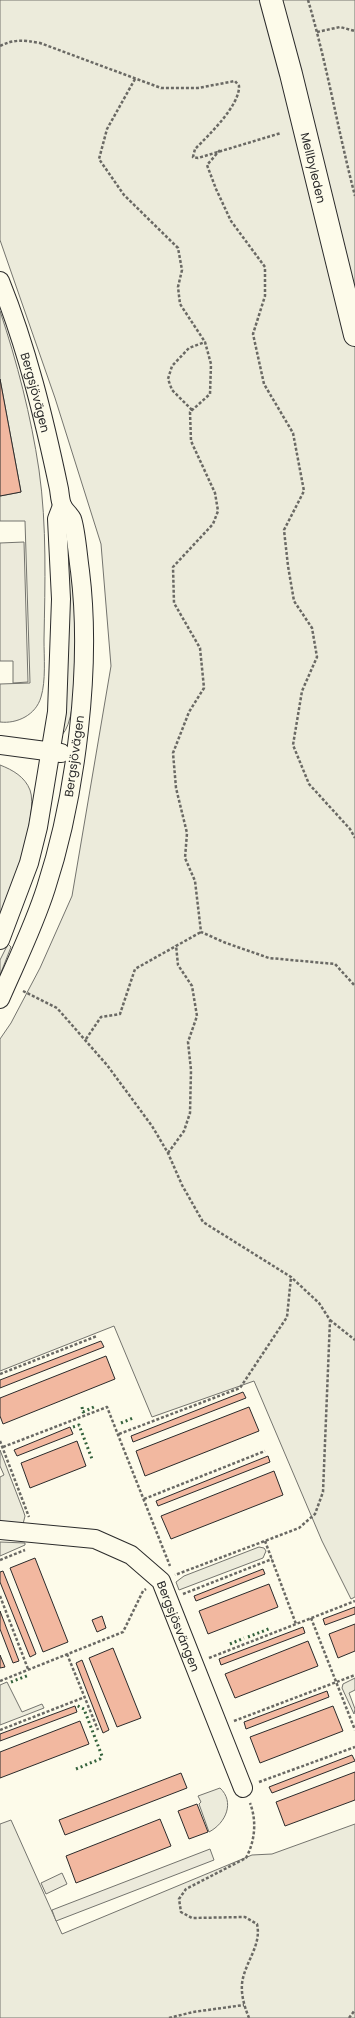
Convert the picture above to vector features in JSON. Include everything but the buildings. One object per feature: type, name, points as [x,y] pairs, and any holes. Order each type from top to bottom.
[{"type":"main road","name":"Mellbyleden","points":[[271,0],[292,74],[355,335]]},
{"type":"street","name":"Bergsjövägen","points":[[0,281],[13,313],[45,421],[62,506],[72,519],[80,572],[84,644],[80,708],[75,754],[60,840],[46,888],[29,934],[0,998]]},
{"type":"street","name":"Bergsjövägen","points":[[0,940],[29,862],[38,827],[57,712],[61,599],[57,519],[62,506]]},
{"type":"street","points":[[0,745],[50,753],[75,754]]},
{"type":"street","name":"Bergsjösvängen","points":[[0,1530],[95,1539],[131,1555],[160,1581],[243,1788]]},
{"type":"path","points":[[308,0],[317,32],[340,139],[355,196]]},
{"type":"path","points":[[317,32],[340,27],[355,31]]},
{"type":"path","points":[[0,46],[11,40],[22,39],[40,43],[161,88],[180,90],[235,81],[239,86],[239,93],[231,107],[196,149],[193,156],[198,158],[220,150],[281,133]]},
{"type":"path","points":[[135,79],[107,129],[99,159],[124,195],[178,248],[182,270],[178,287],[180,304],[205,342],[210,364],[210,394],[190,412],[191,441],[215,493],[218,511],[213,524],[173,567],[174,603],[200,648],[204,688],[189,712],[172,753],[176,788],[187,834],[185,858],[195,882],[201,932]]},
{"type":"path","points":[[220,150],[207,165],[216,189],[231,221],[266,267],[265,296],[252,334],[264,384],[293,433],[304,491],[284,530],[294,601],[312,628],[317,657],[302,691],[294,745],[309,784],[350,829],[355,838]]},
{"type":"path","points":[[192,410],[172,390],[168,379],[172,366],[189,348],[205,342]]},
{"type":"path","points":[[86,1040],[101,1017],[120,1014],[135,969],[201,932]]},
{"type":"path","points":[[201,932],[226,943],[269,958],[335,964],[355,985]]},
{"type":"path","points":[[168,1153],[184,1131],[190,1113],[191,1070],[188,1042],[197,1016],[192,986],[178,965],[176,945]]},
{"type":"path","points":[[23,990],[57,1008],[86,1040],[152,1126],[168,1153],[182,1185],[203,1222],[291,1277],[319,1303],[330,1320],[355,1340]]},
{"type":"path","points":[[119,1434],[240,1388],[287,1318],[291,1277]]},
{"type":"path","points":[[3,1447],[107,1407],[119,1434],[174,1576],[299,1528],[315,1514],[323,1492],[330,1320]]},
{"type":"path","points":[[0,1374],[97,1336]]},
{"type":"path","points":[[0,1441],[33,1526],[33,1533]]},
{"type":"path","points":[[144,1499],[265,1451]]},
{"type":"path","points":[[265,1541],[296,1624]]},
{"type":"path","points":[[168,1600],[272,1559]]},
{"type":"path","points":[[0,1680],[123,1632],[143,1591],[160,1581]]},
{"type":"path","points":[[0,1596],[28,1669]]},
{"type":"path","points":[[194,1664],[355,1600]]},
{"type":"path","points":[[311,1618],[355,1730]]},
{"type":"path","points":[[67,1654],[98,1730]]},
{"type":"path","points":[[219,1727],[355,1674]]},
{"type":"path","points":[[0,1730],[85,1697]]},
{"type":"path","points":[[249,2018],[244,2005],[242,1984],[258,1941],[259,1933],[256,1924],[246,1917],[192,1918],[181,1912],[179,1899],[186,1889],[246,1858],[252,1845],[255,1816],[243,1788],[355,1747]]},
{"type":"path","points":[[169,2018],[193,2012],[244,2005]]},
{"type":"path","points":[[349,2018],[355,2010]]},
{"type":"shaded area","points":[[0,0],[355,0],[355,1597],[351,1599],[322,1541],[254,1381],[152,1417],[114,1326],[0,1371],[0,1039],[11,1023],[40,968],[72,896],[111,666],[101,544],[55,398],[0,240]]},
{"type":"shaded area","points":[[0,311],[23,389],[36,450],[42,491],[45,555],[43,691],[35,709],[19,720],[6,722],[0,722],[0,684],[30,683],[25,521],[0,521],[0,496],[21,492],[0,379]]},
{"type":"shaded area","points":[[65,517],[72,559],[76,617],[76,663],[72,707],[68,724],[62,735]]},
{"type":"shaded area","points":[[24,542],[28,682],[13,683],[13,661],[0,661],[0,543]]},
{"type":"shaded area","points":[[0,765],[14,772],[25,781],[30,790],[32,801],[31,817],[22,855],[0,920]]},
{"type":"shaded area","points":[[8,944],[11,947],[0,975],[0,960]]},
{"type":"shaded area","points":[[0,1450],[25,1516],[23,1524],[0,1524],[0,1477],[4,1475],[0,1466]]},
{"type":"shaded area","points":[[0,1542],[25,1543],[25,1545],[0,1556]]},
{"type":"shaded area","points":[[259,1547],[264,1548],[266,1551],[263,1558],[179,1590],[176,1582],[184,1576]]},
{"type":"shaded area","points":[[355,1678],[355,1690],[349,1693],[355,1709],[354,1714],[342,1688],[343,1684]]},
{"type":"shaded area","points":[[7,1682],[22,1712],[42,1704],[44,1708],[0,1725],[0,1685]]},
{"type":"shaded area","points":[[220,1788],[225,1794],[228,1806],[224,1818],[209,1832],[199,1804],[201,1802],[198,1796]]},
{"type":"shaded area","points":[[11,1820],[62,1934],[252,1855],[272,1854],[355,1824],[355,2018],[0,2018],[0,1824]]},
{"type":"shaded area","points":[[210,1849],[214,1860],[56,1921],[52,1910]]},
{"type":"shaded area","points":[[62,1873],[67,1884],[46,1894],[41,1883]]},
{"type":"hedge","points":[[82,1407],[83,1412],[96,1406]]},
{"type":"hedge","points":[[121,1423],[133,1418]]},
{"type":"hedge","points":[[73,1427],[79,1425],[92,1459]]},
{"type":"hedge","points":[[248,1637],[271,1628]]},
{"type":"hedge","points":[[230,1644],[244,1638]]},
{"type":"hedge","points":[[11,1682],[29,1675]]},
{"type":"hedge","points":[[76,1705],[84,1709],[102,1756],[100,1759],[76,1769]]}]
